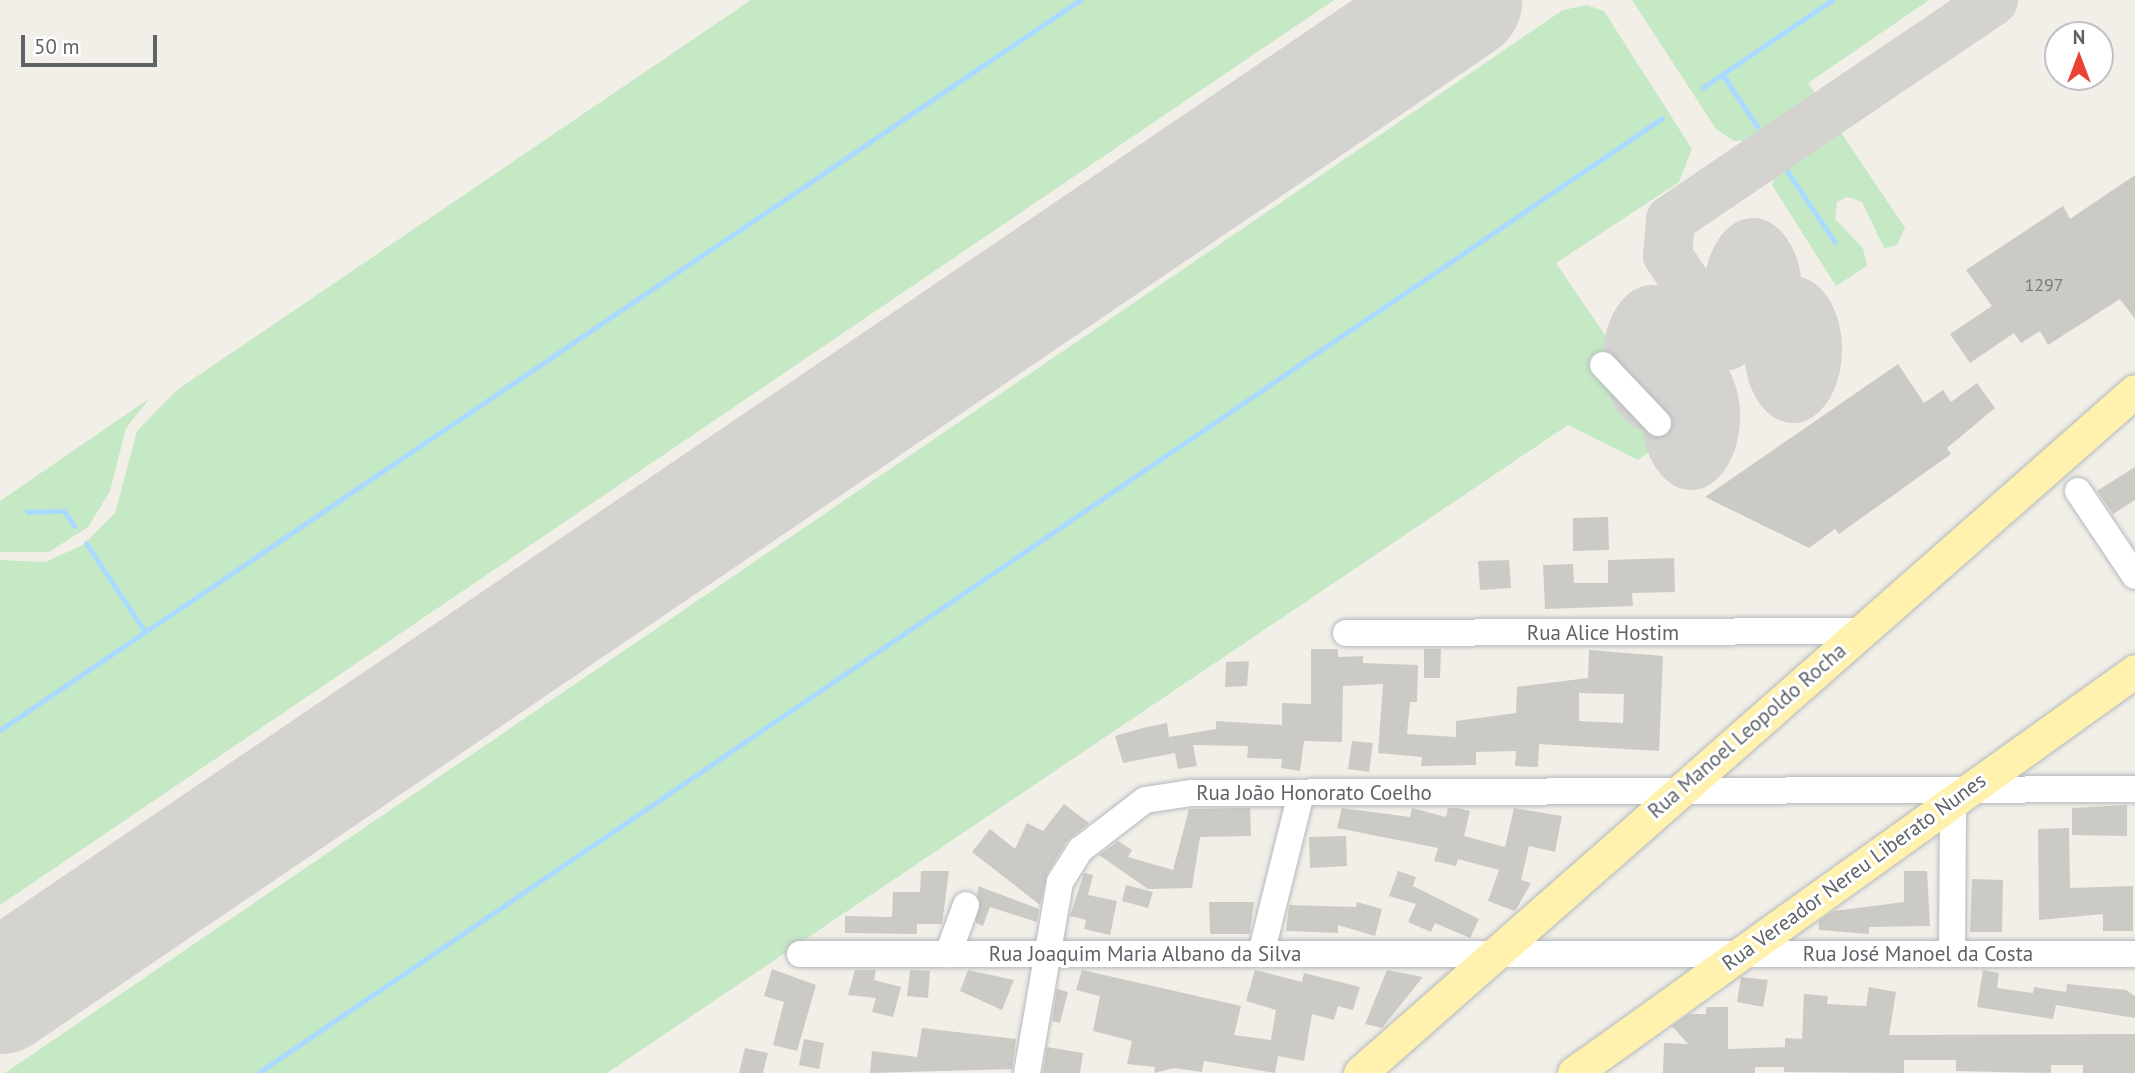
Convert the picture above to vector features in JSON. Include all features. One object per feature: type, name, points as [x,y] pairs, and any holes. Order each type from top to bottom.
[{"type":"main road","name":"Rua Manoel Leopoldo Rocha","points":[[1360,1073],[1491,954],[2135,391]]},
{"type":"main road","name":"Rua Vereador Nereu Liberato Nunes","points":[[1574,1073],[2135,671]]},
{"type":"street","points":[[1604,365],[1658,423]]},
{"type":"street","points":[[2078,491],[2135,576]]},
{"type":"street","name":"Rua Alice Hostim","points":[[1346,632],[1861,631]]},
{"type":"street","name":"Rua João Honorato Coelho","points":[[1027,1073],[1047,954],[1068,865],[1123,812],[1165,795],[1678,792],[1962,795],[2135,789]]},
{"type":"street","points":[[1261,954],[1301,793]]},
{"type":"street","points":[[1952,954],[1962,795]]},
{"type":"street","points":[[948,954],[966,905]]},
{"type":"street","name":"Rua Joaquim Maria Albano da Silva","points":[[800,954],[1491,954]]},
{"type":"street","name":"Rua José Manoel da Costa","points":[[1491,954],[2135,954]]},
{"type":"green space","points":[[751,0],[1334,0],[0,905],[0,560],[45,562],[83,545],[115,513],[137,431],[177,390]]},
{"type":"green space","points":[[1632,0],[1929,0],[1808,83],[1817,96],[1752,140],[1734,141],[1716,129]]},
{"type":"green space","points":[[1587,5],[1604,11],[1692,149],[1679,182],[1556,263],[1673,435],[1638,460],[1568,425],[607,1073],[5,1073],[1563,10]]},
{"type":"green space","points":[[1834,122],[1905,228],[1897,245],[1884,248],[1862,202],[1847,197],[1837,202],[1835,219],[1863,248],[1867,266],[1836,286],[1772,185],[1782,157]]},
{"type":"green space","points":[[150,398],[126,428],[110,491],[88,527],[49,552],[0,552],[0,501]]},
{"type":"building","points":[[2135,175],[2135,319],[2120,299],[2048,345],[2040,331],[2021,343],[2014,333],[1970,363],[1950,334],[1992,306],[1966,270],[2063,206],[2070,219]]},
{"type":"building","points":[[1898,364],[1924,403],[1943,390],[1951,402],[1977,383],[1995,408],[1947,448],[1951,454],[1839,534],[1835,529],[1809,548],[1705,497]]},
{"type":"building","points":[[2135,467],[2135,500],[2113,514],[2097,491]]},
{"type":"building","points":[[1608,517],[1609,550],[1573,551],[1573,518]]},
{"type":"building","points":[[1674,558],[1675,592],[1632,593],[1633,606],[1545,609],[1543,565],[1573,564],[1574,583],[1608,583],[1608,560]]},
{"type":"building","points":[[1509,560],[1511,588],[1480,590],[1478,561]]},
{"type":"building","points":[[1311,649],[1338,649],[1338,657],[1363,656],[1363,663],[1418,665],[1417,702],[1410,702],[1407,734],[1456,737],[1456,721],[1516,713],[1517,687],[1588,678],[1589,650],[1663,656],[1659,751],[1539,744],[1538,767],[1515,766],[1516,751],[1476,752],[1476,765],[1421,766],[1422,757],[1378,753],[1383,684],[1343,686],[1342,742],[1304,741],[1300,771],[1281,768],[1282,759],[1247,758],[1248,746],[1193,745],[1197,766],[1178,769],[1175,753],[1123,763],[1115,736],[1167,723],[1169,737],[1216,729],[1216,721],[1282,725],[1282,703],[1311,704]],"holes":[[[1579,693],[1624,694],[1623,723],[1579,721]]]},
{"type":"building","points":[[1424,649],[1441,649],[1440,678],[1424,678]]},
{"type":"building","points":[[1249,661],[1247,686],[1225,687],[1226,662]]},
{"type":"building","points":[[1352,741],[1373,743],[1369,772],[1348,769]]},
{"type":"building","points":[[1064,804],[1089,823],[1067,841],[1047,874],[1040,905],[972,852],[990,829],[1015,849],[1027,823],[1043,831]]},
{"type":"building","points":[[2127,805],[2127,836],[2072,835],[2072,808]]},
{"type":"building","points":[[1250,808],[1251,836],[1200,837],[1192,888],[1148,889],[1099,855],[1118,841],[1132,850],[1128,857],[1173,870],[1189,809]]},
{"type":"building","points":[[1342,808],[1410,817],[1412,808],[1446,817],[1448,808],[1458,808],[1470,811],[1464,836],[1505,847],[1514,808],[1562,816],[1555,852],[1529,846],[1521,880],[1531,883],[1515,911],[1488,901],[1499,870],[1458,859],[1456,866],[1434,861],[1438,848],[1337,828]]},
{"type":"building","points":[[2069,828],[2070,888],[2133,886],[2133,931],[2103,931],[2103,914],[2039,920],[2038,829]]},
{"type":"building","points":[[1346,836],[1347,866],[1310,868],[1309,837]]},
{"type":"building","points":[[921,871],[949,871],[942,924],[917,924],[917,934],[845,933],[845,916],[892,917],[893,892],[920,892]]},
{"type":"building","points":[[1398,871],[1416,877],[1413,886],[1479,919],[1470,938],[1435,923],[1431,932],[1408,922],[1416,904],[1389,896]]},
{"type":"building","points":[[1904,871],[1927,871],[1930,926],[1869,927],[1869,934],[1819,930],[1819,921],[1834,911],[1904,902]]},
{"type":"building","points":[[1084,873],[1093,875],[1088,895],[1117,901],[1110,935],[1084,929],[1086,920],[1070,916]]},
{"type":"building","points":[[1972,879],[2003,880],[2002,932],[1970,932]]},
{"type":"building","points":[[1126,885],[1153,892],[1148,908],[1122,901]]},
{"type":"building","points":[[978,886],[1039,909],[1037,922],[990,907],[983,926],[976,923]]},
{"type":"building","points":[[1209,902],[1254,902],[1250,934],[1210,934]]},
{"type":"building","points":[[1357,902],[1382,909],[1375,936],[1338,925],[1338,933],[1286,931],[1289,905],[1356,907]]},
{"type":"building","points":[[772,969],[816,985],[797,1051],[773,1045],[784,1002],[764,996]]},
{"type":"building","points":[[855,970],[876,970],[874,980],[901,987],[893,1017],[872,1012],[876,998],[848,995]]},
{"type":"building","points":[[910,970],[930,971],[928,998],[907,996]]},
{"type":"building","points":[[968,970],[1014,980],[1002,1010],[960,991]]},
{"type":"building","points":[[1082,970],[1241,1006],[1234,1035],[1271,1040],[1276,1010],[1246,1001],[1255,970],[1302,982],[1304,973],[1360,987],[1353,1010],[1338,1006],[1334,1020],[1312,1014],[1304,1061],[1278,1056],[1275,1073],[1204,1061],[1202,1072],[1174,1068],[1154,1073],[1155,1067],[1127,1064],[1132,1041],[1093,1031],[1100,996],[1076,990]]},
{"type":"building","points":[[1387,970],[1423,977],[1382,1028],[1365,1024]]},
{"type":"building","points":[[1983,970],[1999,973],[1997,988],[2033,993],[2034,987],[2066,992],[2067,984],[2126,990],[2135,996],[2135,1018],[2056,1005],[2053,1019],[1977,1007]]},
{"type":"building","points":[[1741,977],[1768,980],[1763,1007],[1737,1002]]},
{"type":"building","points":[[1869,987],[1896,992],[1889,1035],[2135,1034],[2135,1073],[2083,1073],[2083,1065],[2051,1065],[2051,1073],[1956,1071],[1956,1060],[1904,1060],[1904,1073],[1784,1072],[1784,1067],[1755,1067],[1755,1073],[1663,1073],[1664,1043],[1688,1044],[1672,1026],[1689,1014],[1706,1014],[1706,1007],[1728,1007],[1728,1049],[1785,1047],[1785,1038],[1802,1039],[1804,994],[1828,996],[1827,1004],[1866,1006]]},
{"type":"building","points":[[1057,989],[1068,992],[1060,1023],[1052,1021]]},
{"type":"building","points":[[922,1028],[1016,1039],[1012,1069],[870,1073],[872,1051],[917,1057]]},
{"type":"building","points":[[804,1039],[824,1043],[819,1069],[799,1065]]},
{"type":"building","points":[[1047,1047],[1083,1053],[1080,1073],[1043,1073]]},
{"type":"building","points":[[745,1048],[768,1053],[763,1073],[739,1073]]},
{"type":"waterway","points":[[0,730],[1080,0]]},
{"type":"waterway","points":[[1702,88],[1832,0]]},
{"type":"waterway","points":[[1722,74],[1757,126]]},
{"type":"waterway","points":[[258,1073],[1662,118]]},
{"type":"waterway","points":[[1785,168],[1835,242]]},
{"type":"waterway","points":[[27,512],[64,511],[74,526]]},
{"type":"waterway","points":[[86,543],[145,632]]},
{"type":"taxiway","points":[[1728,345],[1667,255],[1670,219],[1993,0]]},
{"type":"taxiway","points":[[1739,242],[1747,245],[1750,253],[1747,261],[1739,264],[1731,261],[1728,253],[1731,245],[1739,242]]},
{"type":"taxiway","points":[[1779,300],[1787,303],[1790,311],[1787,319],[1779,322],[1771,319],[1768,311],[1771,303],[1779,300]]},
{"type":"taxiway","points":[[1638,309],[1646,312],[1649,320],[1646,328],[1638,331],[1630,328],[1627,320],[1630,312],[1638,309]]},
{"type":"taxiway","points":[[1677,367],[1685,370],[1688,378],[1685,386],[1677,389],[1669,386],[1666,378],[1669,370],[1677,367]]},
{"type":"runway","points":[[0,993],[1461,0]]}]
